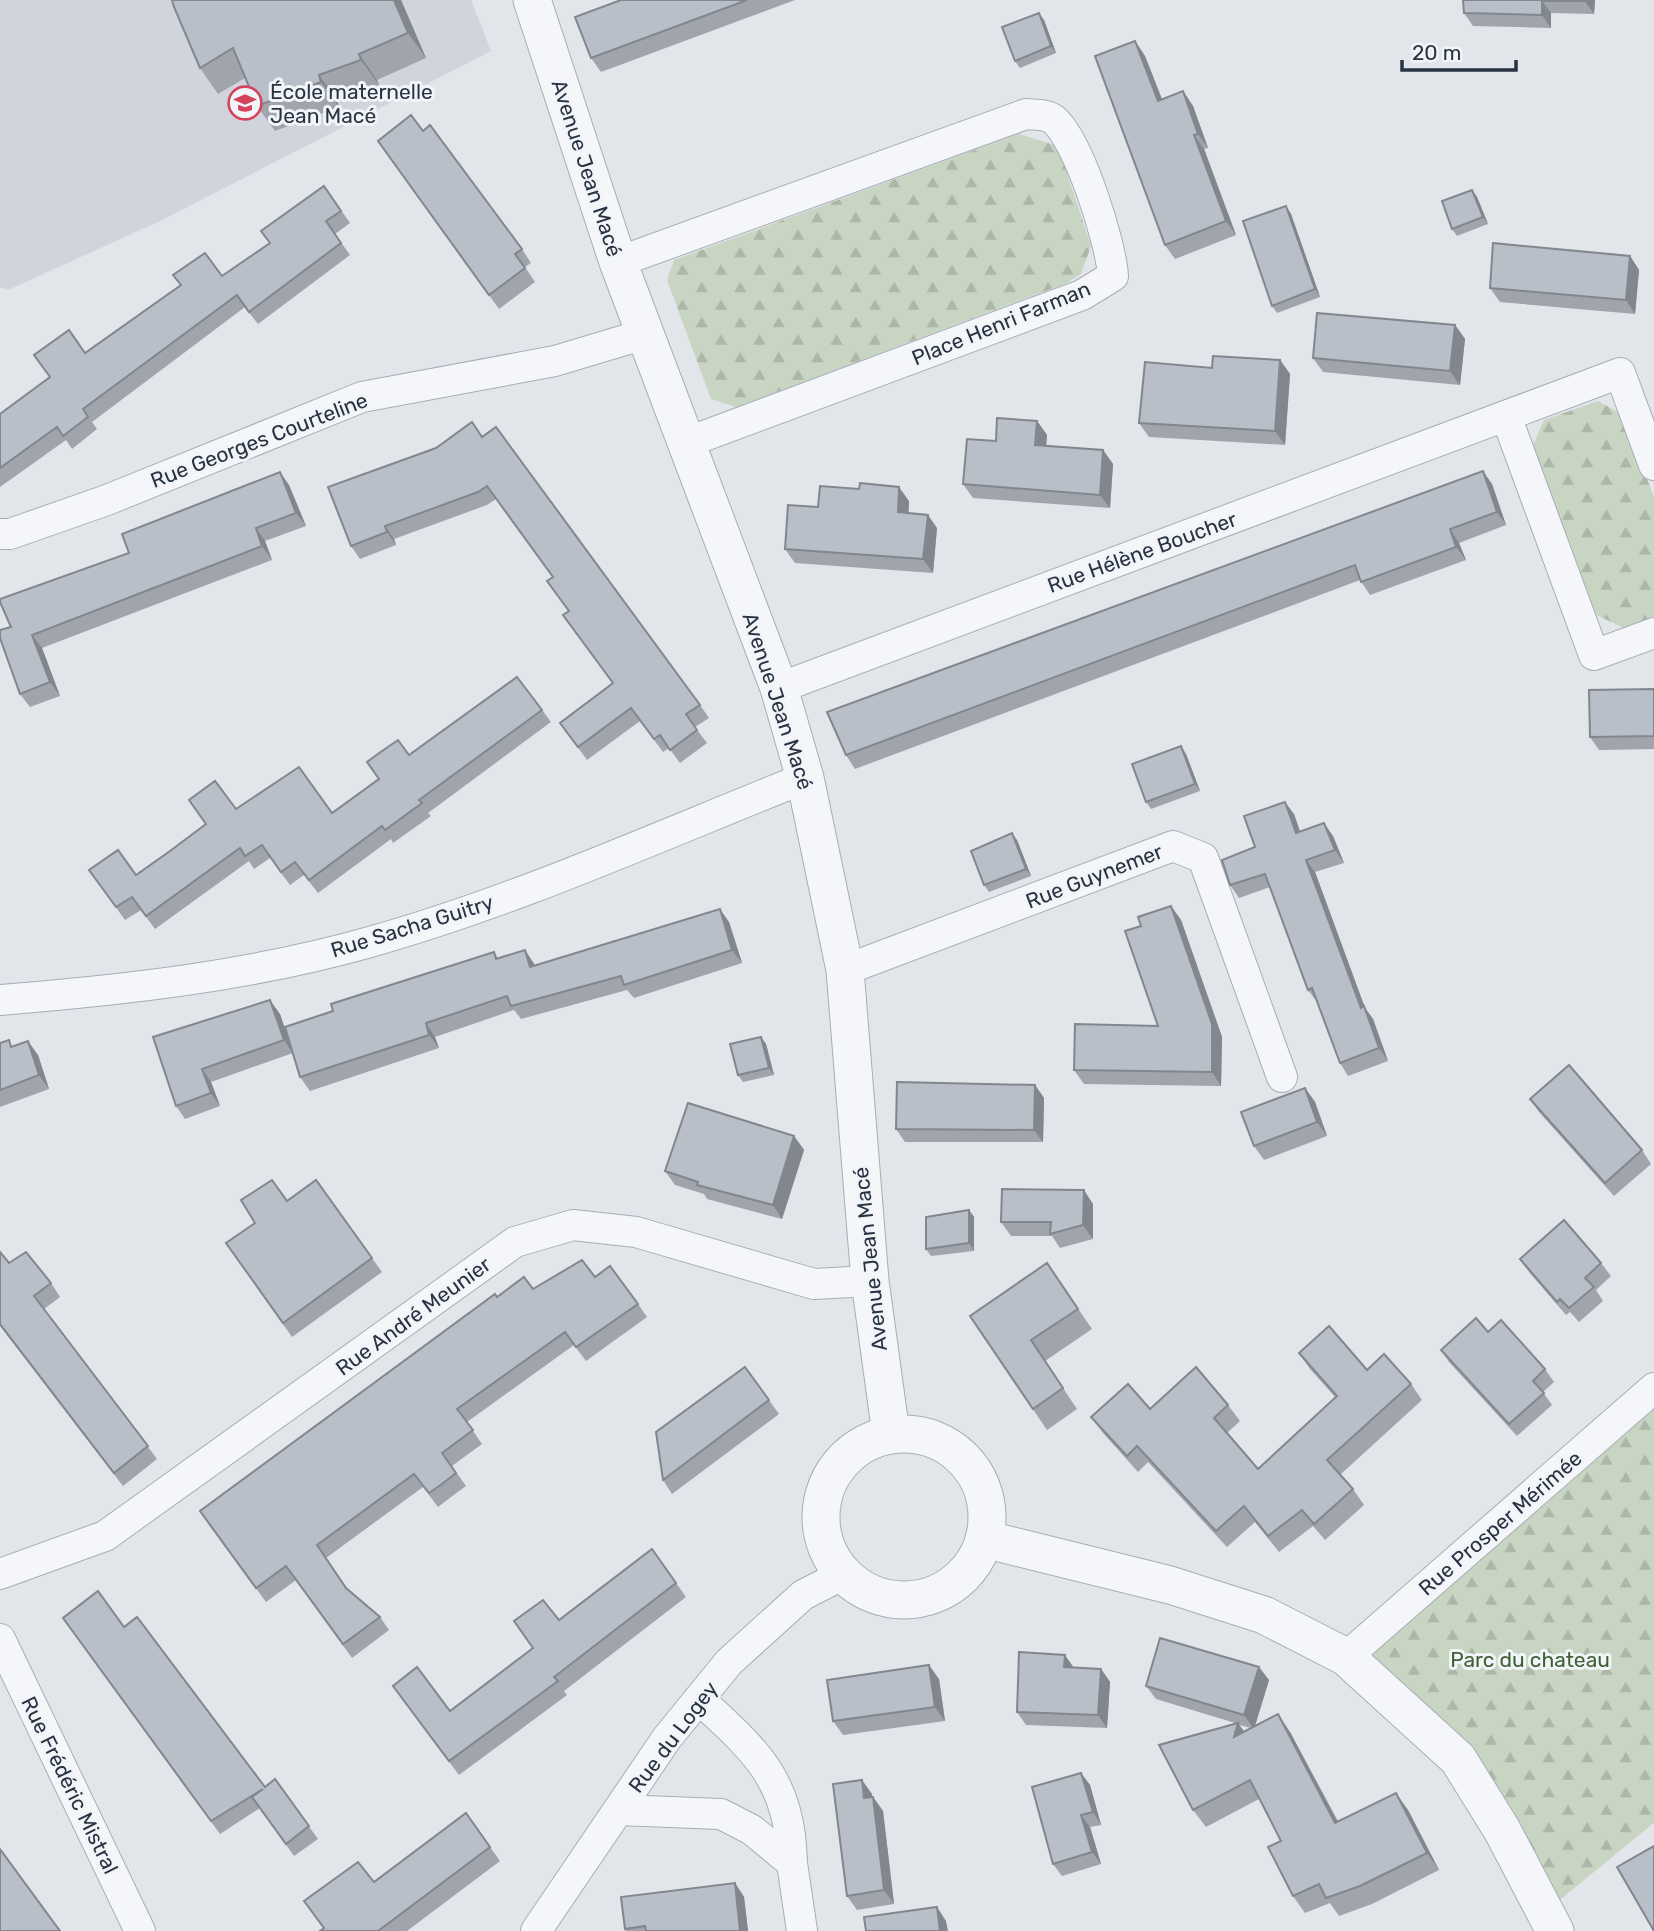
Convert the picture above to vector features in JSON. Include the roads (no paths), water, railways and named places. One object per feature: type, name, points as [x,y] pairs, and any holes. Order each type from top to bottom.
[{"type":"street","name":"Avenue Jean Macé","points":[[532,0],[618,262],[779,688],[805,778],[845,970],[870,1281],[891,1434]]},
{"type":"street","name":"Place Henri Farman","points":[[618,262],[1026,114],[1051,117],[1070,137],[1112,253],[1113,276],[1083,295],[688,442]]},
{"type":"street","name":"Rue Georges Courteline","points":[[0,534],[10,534],[107,500],[362,397],[555,361],[645,334]]},
{"type":"street","name":"Rue Hélène Boucher","points":[[779,688],[1620,373],[1654,465]]},
{"type":"street","points":[[1506,416],[1594,655],[1654,633]]},
{"type":"street","name":"Rue Sacha Guitry","points":[[0,1000],[96,992],[256,969],[370,942],[480,907],[805,778]]},
{"type":"street","name":"Rue Guynemer","points":[[845,970],[1173,846],[1203,859],[1282,1077]]},
{"type":"street","name":"Rue André Meunier","points":[[0,1574],[105,1536],[515,1242],[573,1225],[624,1230],[814,1284],[870,1281]]},
{"type":"street","name":"Rue Prosper Mérimée","points":[[1346,1657],[1654,1388]]},
{"type":"street","points":[[891,1434],[919,1435],[945,1444],[966,1461],[981,1485],[987,1511],[984,1539],[974,1562],[957,1581],[935,1594],[911,1600],[886,1598],[862,1589],[842,1575],[828,1553],[821,1528],[822,1502],[830,1478],[845,1457],[867,1443],[891,1434]]},
{"type":"street","points":[[984,1539],[1170,1585],[1253,1612],[1346,1657],[1458,1759],[1502,1830],[1555,1931]]},
{"type":"street","name":"Rue du Logey","points":[[536,1931],[667,1738],[729,1662],[803,1595],[842,1575]]},
{"type":"street","name":"Rue Frédéric Mistral","points":[[0,1639],[140,1931]]},
{"type":"street","points":[[699,1699],[752,1748],[782,1796],[791,1827],[792,1863],[802,1931]]},
{"type":"street","points":[[619,1810],[721,1814],[752,1830],[792,1863]]},
{"type":"place","name":"École maternelle Jean Macé","points":[[245,103]]},
{"type":"park label","name":"Parc du chateau","points":[[1530,1659]]}]
